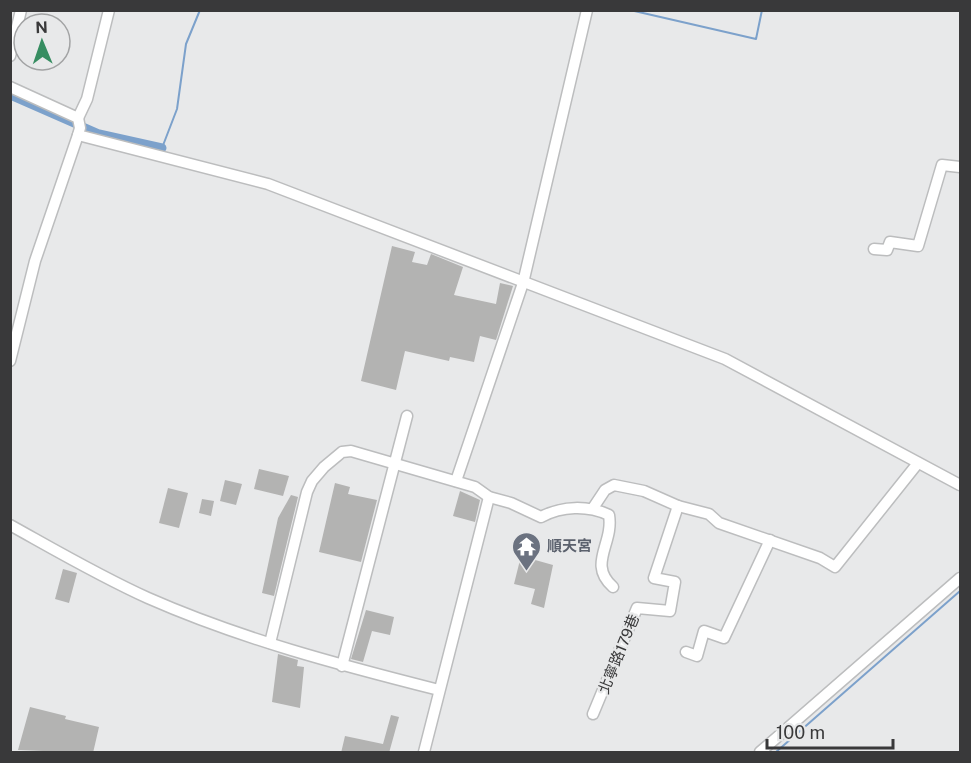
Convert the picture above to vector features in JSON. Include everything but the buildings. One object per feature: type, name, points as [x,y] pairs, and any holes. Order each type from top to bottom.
[{"type":"street","points":[[10,56],[21,10]]},
{"type":"street","points":[[10,361],[35,261],[87,99],[109,10]]},
{"type":"street","points":[[456,481],[523,283],[587,10]]},
{"type":"street","points":[[10,87],[79,126],[268,184],[725,359],[960,485]]},
{"type":"street","points":[[874,249],[887,250],[890,242],[918,246],[942,165],[960,167]]},
{"type":"street","points":[[342,666],[407,416]]},
{"type":"street","points":[[270,643],[312,480],[342,452],[351,451],[475,487],[489,496],[511,503],[541,518],[553,511],[593,508],[609,515],[611,529],[600,562],[604,579],[613,588]]},
{"type":"street","points":[[593,508],[605,490],[614,486],[644,491],[678,506],[709,514],[719,523],[770,540],[834,567],[918,463]]},
{"type":"street","points":[[424,753],[489,496]]},
{"type":"street","name":"北寧路179巷","points":[[593,714],[637,608],[670,611],[675,582],[654,578],[678,506]]},
{"type":"street","points":[[10,525],[146,597],[270,643],[342,666],[439,690]]},
{"type":"street","points":[[686,652],[697,656],[704,631],[724,638],[770,540]]},
{"type":"street","points":[[760,753],[960,578]]},
{"type":"waterway","points":[[162,148],[177,109],[186,44],[200,10]]},
{"type":"waterway","points":[[630,10],[756,39],[762,10]]},
{"type":"waterway","points":[[10,95],[99,134],[162,148]]},
{"type":"waterway","points":[[776,752],[960,591]]},
{"type":"place","name":"順天宮","points":[[526,572]]}]
